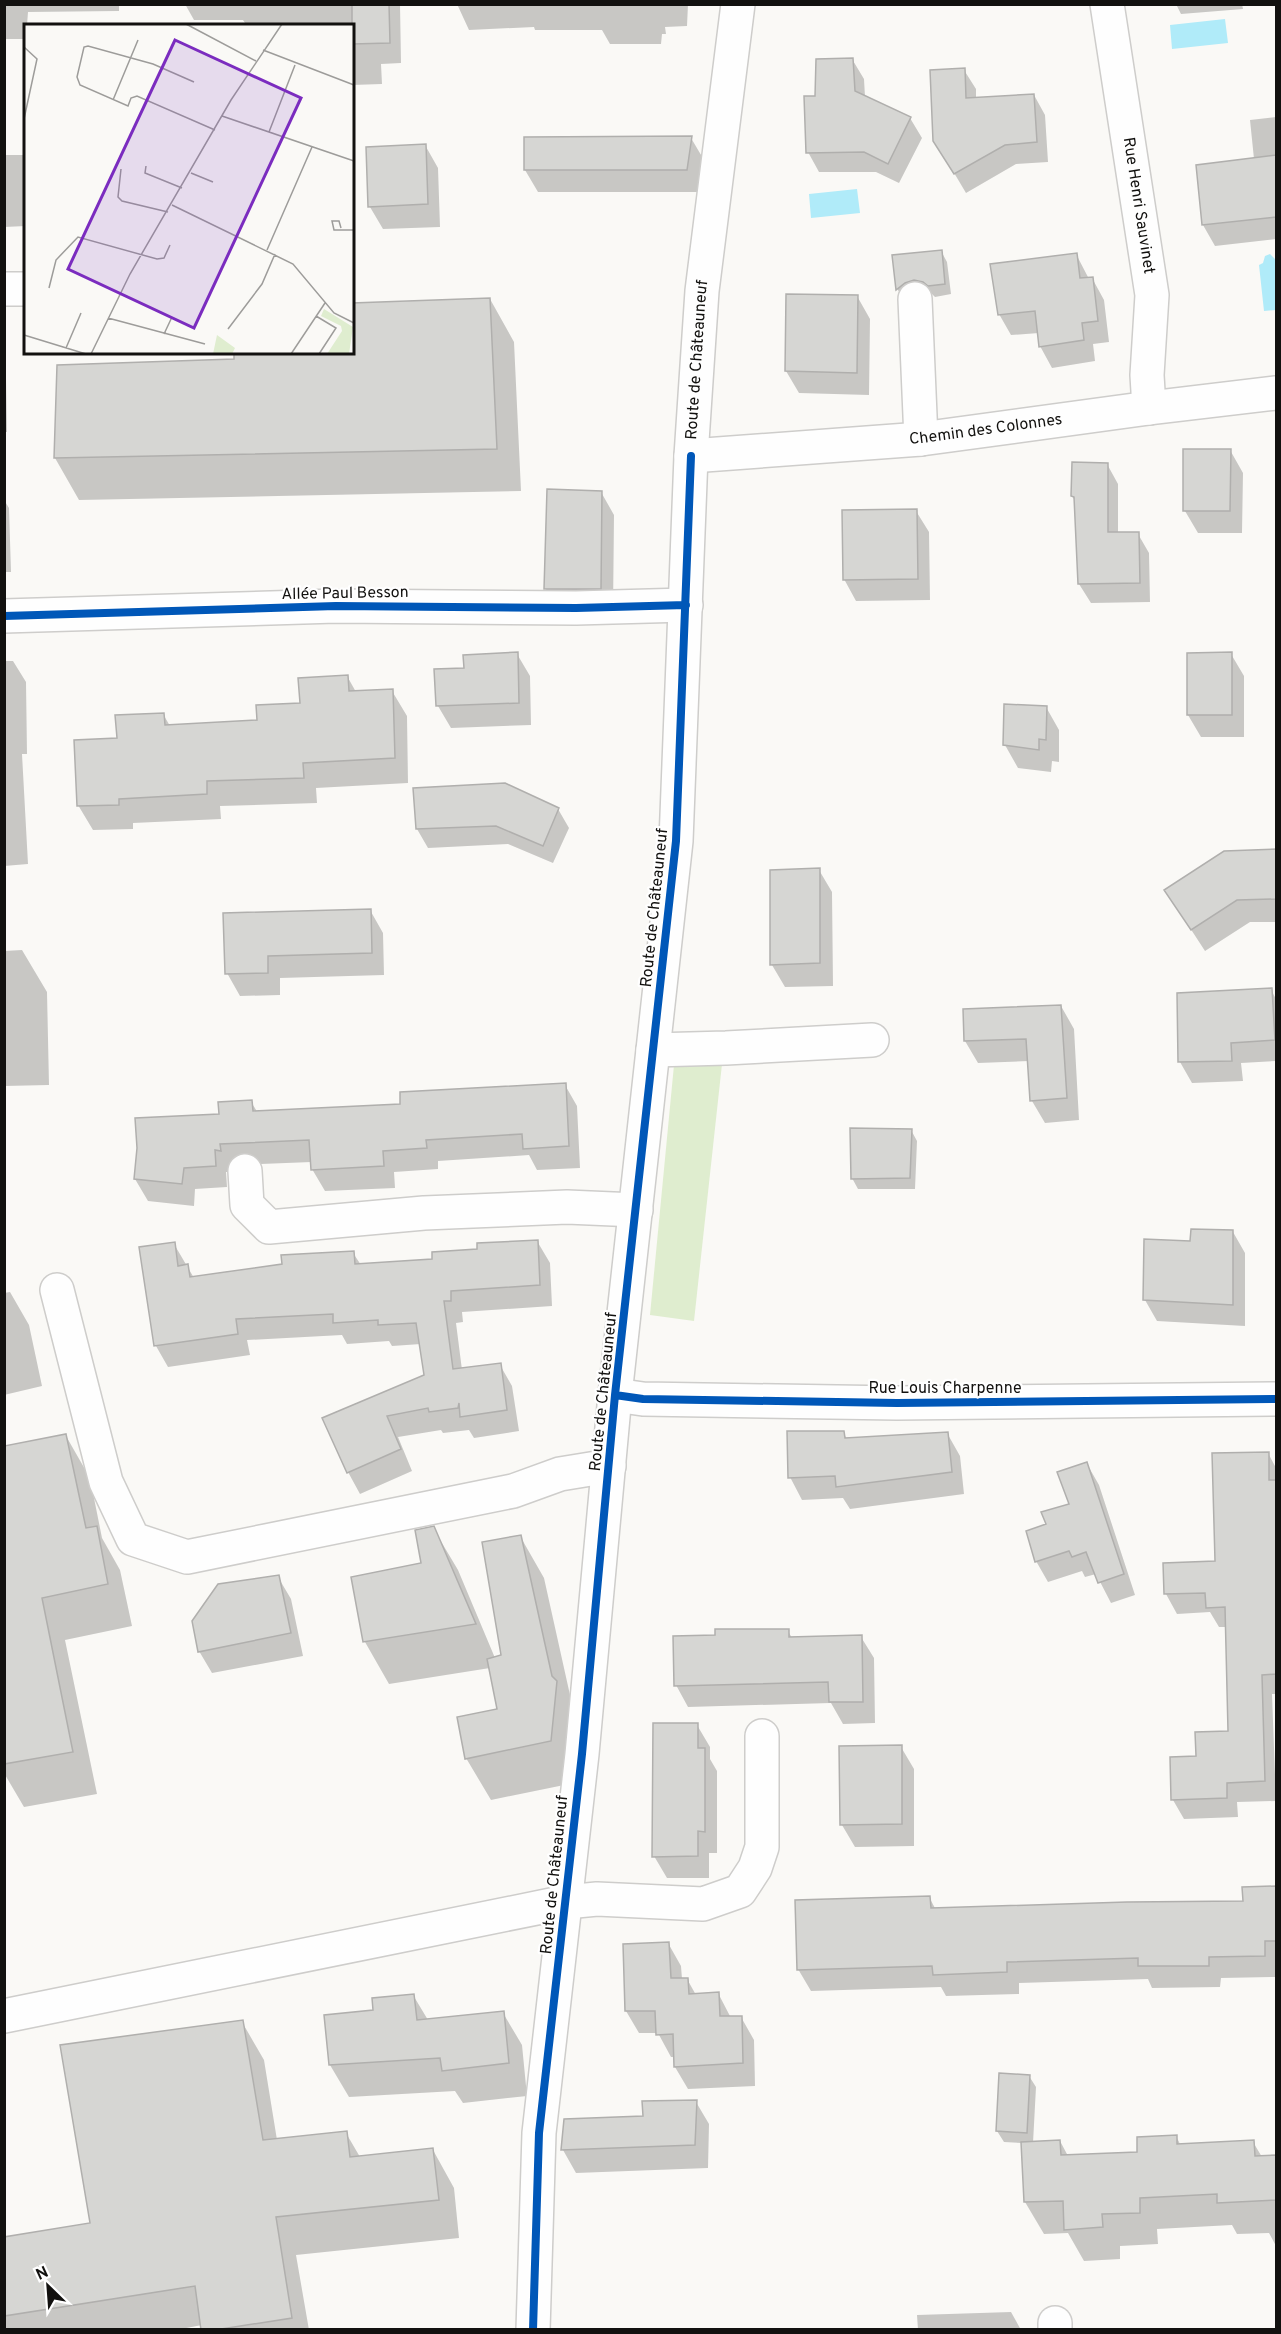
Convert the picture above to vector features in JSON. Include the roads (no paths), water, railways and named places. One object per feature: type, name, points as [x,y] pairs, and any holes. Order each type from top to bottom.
[{"type":"street","name":"Route de Châteauneuf","points":[[533,2330],[539,2133],[566,1902],[615,1395],[676,841],[692,456],[702,291],[738,4]]},
{"type":"street","name":"Rue Henri Sauvinet","points":[[1107,4],[1152,295],[1147,375],[1149,408]]},
{"type":"street","points":[[4,289],[24,289]]},
{"type":"street","points":[[915,299],[921,439]]},
{"type":"street","name":"Chemin des Colonnes","points":[[692,456],[921,439],[1276,393]]},
{"type":"street","name":"Allée Paul Besson","points":[[4,616],[336,606],[576,608],[686,604]]},
{"type":"street","points":[[653,1050],[872,1041]]},
{"type":"street","points":[[245,1171],[247,1205],[269,1227],[436,1213],[567,1207],[636,1210]]},
{"type":"street","points":[[57,1290],[106,1482],[133,1539],[187,1557],[513,1491],[560,1474],[609,1466]]},
{"type":"street","name":"Rue Louis Charpenne","points":[[615,1395],[643,1400],[897,1403],[1276,1399]]},
{"type":"street","points":[[4,2016],[566,1902],[597,1899],[703,1904],[740,1891],[755,1869],[762,1847],[762,1737]]},
{"type":"water","points":[[1225,19],[1228,43],[1172,49],[1170,25]]},
{"type":"water","points":[[857,189],[860,213],[811,218],[809,194]]},
{"type":"water","points":[[1270,254],[1276,260],[1276,310],[1264,311],[1259,265],[1263,263],[1265,256]]}]
